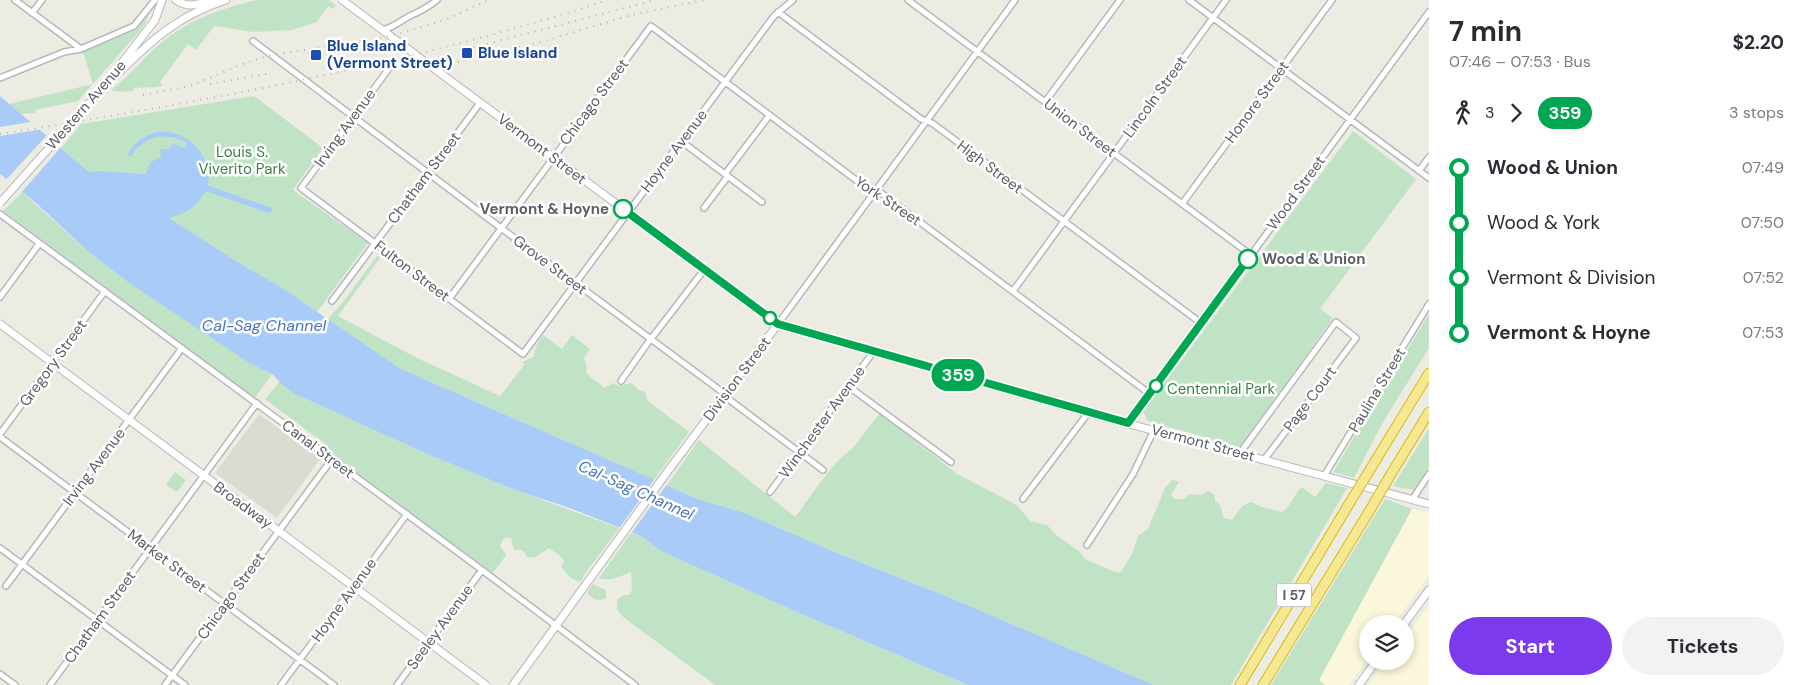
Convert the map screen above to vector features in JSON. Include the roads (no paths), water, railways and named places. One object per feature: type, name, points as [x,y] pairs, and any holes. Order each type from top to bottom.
[{"type":"highway","points":[[1396,426],[1429,367]]},
{"type":"highway","name":"I 57","points":[[1240,685],[1429,373]]},
{"type":"highway","name":"I 57","points":[[1263,685],[1429,412]]},
{"type":"street","points":[[15,0],[81,49]]},
{"type":"street","points":[[32,13],[42,0]]},
{"type":"street","points":[[0,78],[64,52],[81,49],[134,26],[155,0]]},
{"type":"street","name":"Western Avenue","points":[[0,203],[115,74],[155,20],[162,0]]},
{"type":"street","points":[[176,0],[188,6],[212,0]]},
{"type":"street","points":[[115,74],[148,43],[175,24],[226,0]]},
{"type":"street","name":"Vermont Street","points":[[342,0],[778,324],[1088,413],[1429,504]]},
{"type":"street","points":[[382,30],[392,28],[427,8],[437,0]]},
{"type":"street","name":"Hoyne Avenue","points":[[523,354],[778,12],[793,0]]},
{"type":"street","name":"Union Street","points":[[908,0],[1251,255]]},
{"type":"street","name":"Division Street","points":[[512,685],[1015,0]]},
{"type":"street","points":[[1045,102],[1120,0]]},
{"type":"street","points":[[1189,0],[1429,178]]},
{"type":"street","name":"Lincoln Street","points":[[1013,291],[1226,0]]},
{"type":"street","name":"Honore Street","points":[[1182,204],[1332,0]]},
{"type":"street","name":"High Street","points":[[778,12],[1201,323]]},
{"type":"street","name":"Wood Street","points":[[1128,423],[1429,12]]},
{"type":"street","name":"York Street","points":[[651,26],[769,116],[868,189],[881,193],[1150,394]]},
{"type":"street","name":"Chicago Street","points":[[449,298],[651,26]]},
{"type":"street","name":"Grove Street","points":[[253,41],[823,470]]},
{"type":"street","name":"Irving Avenue","points":[[301,188],[390,67]]},
{"type":"street","name":"Chatham Street","points":[[332,301],[480,102]]},
{"type":"street","points":[[704,208],[769,116]]},
{"type":"street","points":[[681,141],[762,202]]},
{"type":"street","points":[[1419,171],[1429,158]]},
{"type":"street","name":"Fulton Street","points":[[301,188],[523,354]]},
{"type":"street","name":"Canal Street","points":[[0,214],[407,514],[633,684]]},
{"type":"street","points":[[0,297],[39,244]]},
{"type":"street","points":[[620,381],[704,270]]},
{"type":"street","name":"Gregory Street","points":[[0,436],[105,291]]},
{"type":"street","name":"Paulina Street","points":[[1324,476],[1429,304]]},
{"type":"street","name":"Page Court","points":[[1240,453],[1336,322],[1356,338],[1264,460]]},
{"type":"street","name":"Broadway","points":[[0,324],[486,685]]},
{"type":"street","name":"Irving Avenue","points":[[6,586],[182,348]]},
{"type":"street","name":"Winchester Avenue","points":[[770,492],[874,352]]},
{"type":"street","points":[[848,386],[951,462]]},
{"type":"street","name":"Chatham Street","points":[[50,685],[257,403]]},
{"type":"street","points":[[1023,499],[1088,413]]},
{"type":"street","points":[[1088,545],[1133,474],[1154,430]]},
{"type":"street","name":"Market Street","points":[[0,436],[334,685]]},
{"type":"street","name":"Chicago Street","points":[[165,685],[332,459]]},
{"type":"street","points":[[1412,500],[1429,474]]},
{"type":"street","name":"Hoyne Avenue","points":[[281,685],[407,514]]},
{"type":"street","points":[[0,548],[185,685]]},
{"type":"street","name":"Seeley Avenue","points":[[397,685],[482,570]]},
{"type":"street","points":[[1411,615],[1429,590]]},
{"type":"street","points":[[1359,685],[1370,670]]},
{"type":"street","points":[[0,674],[15,685]]},
{"type":"water","name":"Cal-Sag Channel","points":[[0,96],[89,172],[146,174],[150,163],[161,156],[160,149],[170,149],[172,143],[184,148],[187,143],[171,137],[156,137],[142,144],[131,156],[127,155],[143,138],[161,132],[178,135],[193,144],[204,158],[209,175],[205,193],[188,211],[169,218],[284,289],[399,368],[698,499],[745,513],[837,553],[951,598],[1154,685],[968,685],[792,610],[661,551],[641,536],[567,507],[518,491],[427,454],[295,394],[272,374],[249,363],[129,283],[90,253],[36,203],[0,174]]},
{"type":"waterway","points":[[206,188],[269,210]]},
{"type":"railway","points":[[143,95],[190,86],[245,63],[271,55],[371,40],[405,32],[447,19],[489,0]]},
{"type":"railway","points":[[0,134],[154,108],[307,79],[458,44],[608,0]]},
{"type":"railway","points":[[460,51],[655,0]]},
{"type":"railway","points":[[458,62],[541,42],[631,15],[704,0]]},
{"type":"railway","points":[[210,84],[270,73]]},
{"type":"place","name":"Blue Island","points":[[467,53]]},
{"type":"place","name":"Blue Island (Vermont Street)","points":[[316,55]]},
{"type":"place","name":"Vermont & Hoyne","points":[[623,209]]},
{"type":"place","name":"Wood & Union","points":[[1248,259]]},
{"type":"park label","name":"Louis S. Viverito Park","points":[[242,160]]},
{"type":"park label","name":"Centennial Park","points":[[1221,389]]}]
